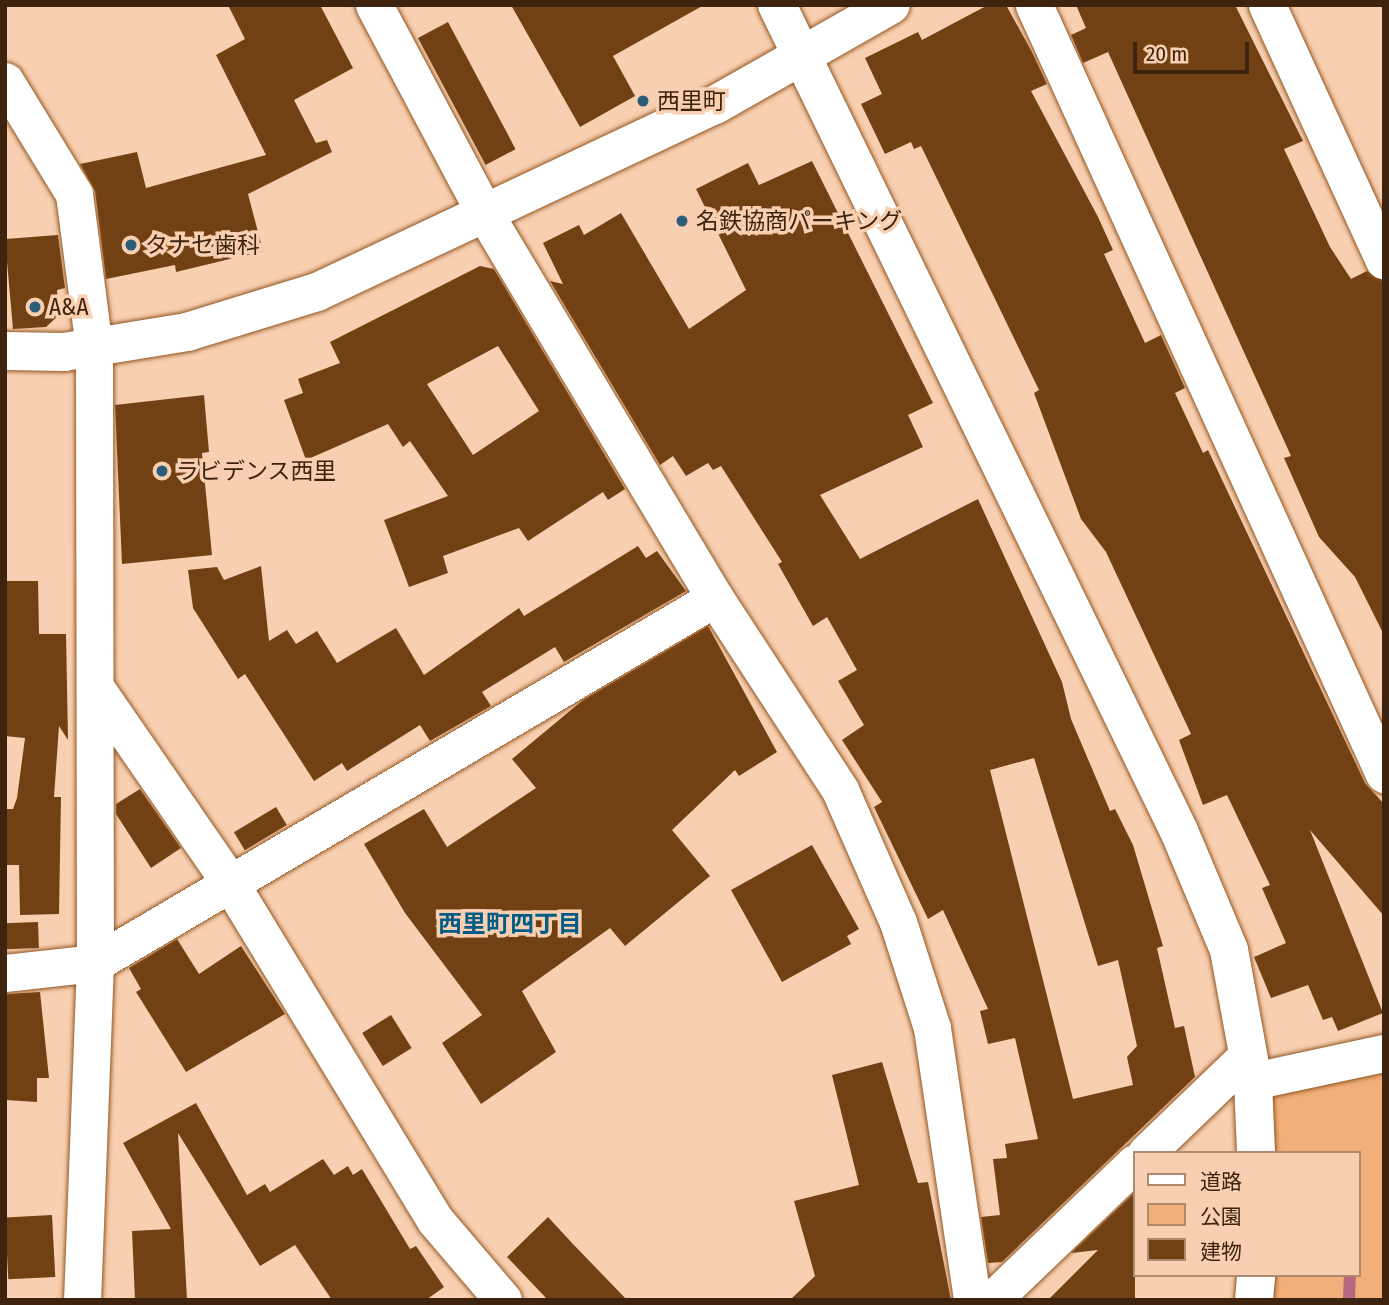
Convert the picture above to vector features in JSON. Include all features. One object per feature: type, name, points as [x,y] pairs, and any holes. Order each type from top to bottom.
[{"type":"street","points":[[374,5],[485,214],[715,598],[840,790],[898,922],[932,1028],[972,1300]]},
{"type":"street","points":[[777,5],[1179,831],[1229,950],[1250,1068],[1256,1151]]},
{"type":"street","points":[[5,351],[94,347],[187,332],[317,292],[802,61],[891,5]]},
{"type":"street","points":[[1034,5],[1384,774]]},
{"type":"street","points":[[1267,5],[1384,260]]},
{"type":"street","points":[[8,89],[74,194],[94,347],[95,962],[82,1300]]},
{"type":"street","points":[[5,974],[95,962],[715,598]]},
{"type":"street","points":[[95,687],[230,883],[435,1220],[503,1300]]},
{"type":"street","points":[[1148,1151],[1250,1068],[1384,1053]]},
{"type":"street","points":[[992,1300],[1134,1164]]},
{"type":"street","points":[[1254,1300],[1256,1277]]},
{"type":"green space","points":[[1384,1073],[1384,1300],[1264,1300],[1265,1277],[1361,1277],[1361,1151],[1269,1151],[1271,1095]]},
{"type":"building","points":[[228,5],[320,5],[353,68],[294,100],[316,143],[327,140],[332,152],[248,194],[263,251],[176,272],[175,265],[106,279],[95,191],[80,164],[137,152],[146,188],[266,155],[216,55],[245,39]]},
{"type":"building","points":[[511,5],[704,5],[613,56],[635,96],[580,127]]},
{"type":"building","points":[[988,5],[1006,5],[1032,52],[1047,84],[1031,91],[1113,250],[1104,254],[1145,343],[1161,335],[1185,388],[1175,393],[1203,453],[1208,450],[1365,783],[1384,804],[1384,916],[1310,830],[1383,1013],[1338,1031],[1332,1017],[1323,1020],[1308,985],[1271,998],[1254,957],[1286,943],[1262,888],[1270,885],[1227,795],[1203,805],[1179,740],[1191,734],[1106,552],[1081,519],[1034,393],[1039,390],[921,146],[914,149],[911,142],[885,154],[861,104],[882,94],[865,58],[918,32],[922,40]]},
{"type":"building","points":[[1076,5],[1235,5],[1303,141],[1284,149],[1330,247],[1351,279],[1367,271],[1384,281],[1384,635],[1355,577],[1319,537],[1284,458],[1291,456],[1108,52],[1083,63],[1071,35],[1086,28]]},
{"type":"building","points":[[448,22],[516,149],[486,165],[418,38]]},
{"type":"building","points":[[812,161],[933,403],[908,415],[923,447],[820,495],[860,559],[978,499],[1062,682],[1071,719],[1110,811],[1115,809],[1133,845],[1163,946],[1157,948],[1175,1028],[1184,1026],[1195,1077],[1002,1262],[988,1263],[981,1217],[1000,1215],[993,1159],[1007,1158],[1005,1144],[1038,1139],[1015,1038],[988,1044],[980,1011],[988,1009],[943,910],[928,919],[874,807],[882,802],[842,740],[864,725],[838,681],[857,670],[827,617],[813,626],[778,564],[782,562],[721,466],[713,470],[708,463],[686,476],[673,456],[660,465],[550,281],[563,284],[543,243],[579,225],[584,235],[621,213],[689,329],[746,290],[696,189],[748,163],[759,185]],"holes":[[[1034,758],[1098,966],[1118,960],[1137,1046],[1127,1057],[1133,1085],[1073,1099],[990,770]]]},
{"type":"building","points":[[58,235],[65,288],[57,290],[59,315],[46,327],[13,329],[5,239]]},
{"type":"building","points":[[480,266],[494,269],[625,489],[608,500],[603,492],[528,541],[519,528],[443,556],[448,573],[409,587],[384,520],[448,496],[410,441],[403,447],[388,424],[306,460],[284,400],[303,393],[298,379],[340,363],[330,342]],"holes":[[[498,346],[539,411],[473,455],[427,384]]]},
{"type":"building","name":"ラビデンス西里","points":[[204,395],[209,452],[202,453],[212,555],[122,564],[115,405]]},
{"type":"building","points":[[638,546],[646,558],[657,551],[686,591],[564,662],[555,647],[482,692],[491,706],[430,741],[420,725],[347,771],[342,763],[314,781],[245,674],[238,679],[193,608],[188,570],[217,567],[224,580],[261,566],[269,641],[287,630],[296,644],[317,631],[337,663],[396,628],[424,675],[519,608],[524,616]]},
{"type":"building","points":[[5,581],[38,581],[39,634],[66,634],[68,740],[59,726],[54,797],[61,797],[59,914],[20,915],[19,865],[5,865],[5,809],[13,809],[17,798],[25,738],[5,736]]},
{"type":"building","points":[[708,626],[777,752],[739,776],[735,770],[672,830],[710,876],[625,946],[610,928],[522,991],[556,1052],[481,1104],[442,1043],[482,1015],[405,913],[364,844],[424,809],[447,847],[536,788],[512,759],[583,700]]},
{"type":"building","points":[[140,789],[181,848],[151,868],[116,814],[116,804]]},
{"type":"building","points":[[276,807],[287,825],[245,850],[234,832]]},
{"type":"building","points":[[812,845],[859,929],[847,936],[851,944],[782,982],[731,890]]},
{"type":"building","points":[[38,922],[39,948],[6,949],[5,923]]},
{"type":"building","points":[[177,939],[199,974],[241,946],[285,1014],[186,1072],[136,992],[141,989],[129,968]]},
{"type":"building","points":[[40,992],[49,1078],[37,1078],[37,1102],[5,1100],[5,994]]},
{"type":"building","points":[[391,1015],[412,1048],[383,1066],[362,1033]]},
{"type":"building","points":[[882,1062],[918,1183],[928,1182],[951,1300],[790,1300],[815,1276],[794,1201],[859,1185],[832,1075]]},
{"type":"building","points":[[196,1103],[247,1195],[265,1184],[270,1192],[323,1159],[334,1175],[348,1166],[353,1175],[362,1169],[410,1249],[416,1246],[444,1287],[426,1300],[332,1300],[295,1245],[260,1266],[178,1133],[187,1300],[135,1300],[132,1231],[171,1229],[123,1143]]},
{"type":"building","points":[[1134,1193],[1135,1300],[1048,1300],[1098,1250],[1071,1253]]},
{"type":"building","points":[[52,1215],[55,1277],[8,1279],[5,1217]]},
{"type":"building","points":[[548,1217],[627,1300],[548,1300],[507,1257]]},
{"type":"waterway","points":[[1349,1300],[1350,1277]]},
{"type":"place","name":"西里町","points":[[643,101]]},
{"type":"place","name":"名鉄協商パーキング","points":[[682,221]]},
{"type":"place","name":"タナセ歯科","points":[[131,245]]},
{"type":"place","name":"A&A","points":[[35,307]]},
{"type":"place","name":"ラビデンス西里","points":[[162,471]]},
{"type":"district","name":"西里町四丁目","points":[[510,925]]}]
